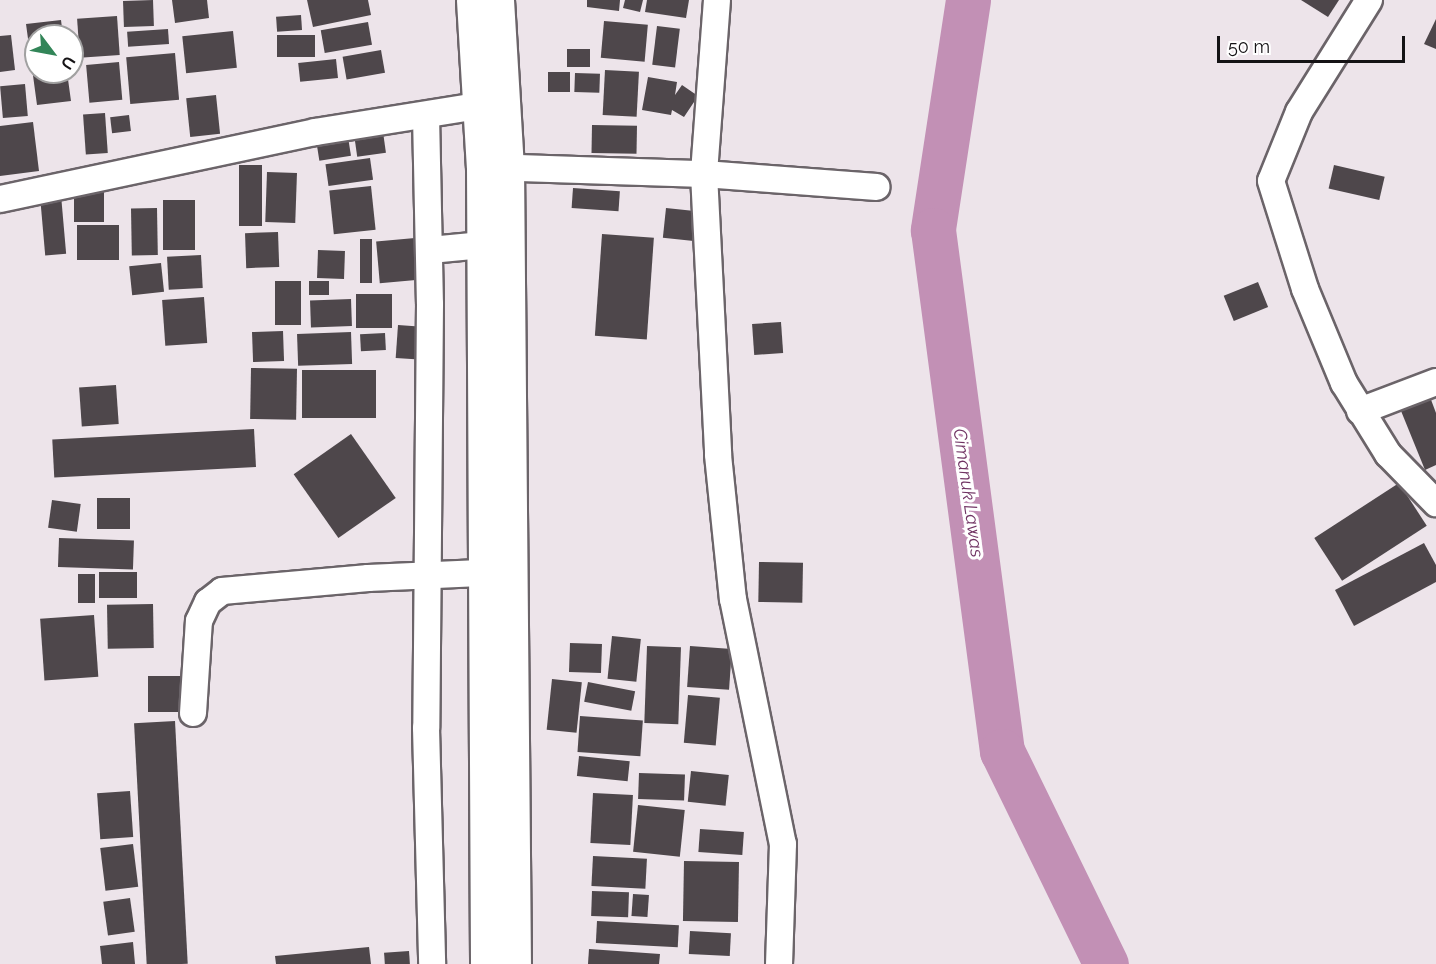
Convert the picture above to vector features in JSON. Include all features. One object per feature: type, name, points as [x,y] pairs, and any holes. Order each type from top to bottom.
[{"type":"main road","points":[[473,0],[453,111],[495,166]]},
{"type":"main road","points":[[465,573],[495,166],[497,0]]},
{"type":"main road","points":[[495,166],[456,247],[465,573],[498,740],[514,964]]},
{"type":"main road","points":[[487,964],[498,740]]},
{"type":"street","points":[[717,0],[704,174],[718,454],[733,599],[783,844],[779,964]]},
{"type":"street","points":[[1370,0],[1299,112],[1271,181],[1305,289],[1360,411],[1388,454],[1436,503]]},
{"type":"street","points":[[0,199],[315,132],[453,111],[465,573],[432,964]]},
{"type":"street","points":[[495,166],[704,174],[876,187]]},
{"type":"street","points":[[1360,411],[1436,382]]},
{"type":"street","points":[[193,713],[199,621],[208,602],[222,591],[465,573]]},
{"type":"building","points":[[153,0],[154,26],[124,27],[123,1]]},
{"type":"building","points":[[172,0],[207,0],[209,18],[175,23]]},
{"type":"building","points":[[307,0],[368,0],[371,15],[313,27]]},
{"type":"building","points":[[587,0],[620,0],[619,11],[587,7]]},
{"type":"building","points":[[625,0],[643,0],[640,12],[623,8]]},
{"type":"building","points":[[647,0],[689,0],[686,18],[645,12]]},
{"type":"building","points":[[1301,0],[1339,0],[1328,17]]},
{"type":"building","points":[[301,15],[302,30],[277,32],[276,17]]},
{"type":"building","points":[[117,16],[120,55],[84,57],[84,24],[77,24],[77,19]]},
{"type":"building","points":[[1436,19],[1436,49],[1424,44]]},
{"type":"building","points":[[61,20],[62,24],[26,24]]},
{"type":"building","points":[[604,21],[648,25],[645,62],[601,58]]},
{"type":"building","points":[[368,22],[372,45],[325,53],[321,30]]},
{"type":"building","points":[[657,26],[680,29],[675,68],[652,65]]},
{"type":"building","points":[[168,29],[169,44],[128,47],[127,32]]},
{"type":"building","points":[[233,31],[237,68],[186,73],[182,36]]},
{"type":"building","points":[[11,35],[15,70],[0,72],[0,36]]},
{"type":"building","points":[[277,35],[315,35],[315,57],[277,57]]},
{"type":"building","points":[[567,49],[590,49],[590,67],[567,67]]},
{"type":"building","points":[[381,50],[385,73],[347,79],[343,57]]},
{"type":"building","points":[[175,53],[179,100],[130,104],[126,57]]},
{"type":"building","points":[[336,59],[338,78],[300,82],[298,63]]},
{"type":"building","points":[[119,62],[122,100],[89,103],[86,65]]},
{"type":"building","points":[[605,70],[639,72],[637,117],[603,115]]},
{"type":"building","points":[[548,72],[570,72],[570,92],[548,92]]},
{"type":"building","points":[[575,73],[600,74],[599,93],[574,92]]},
{"type":"building","points":[[648,77],[677,82],[675,95],[682,85],[698,96],[684,117],[672,110],[671,115],[642,110]]},
{"type":"building","points":[[25,84],[28,116],[3,118],[0,86]]},
{"type":"building","points":[[34,84],[69,84],[71,101],[37,105]]},
{"type":"building","points":[[216,95],[220,134],[190,137],[186,98]]},
{"type":"building","points":[[105,113],[108,153],[86,154],[83,115]]},
{"type":"building","points":[[129,115],[131,131],[112,133],[110,117]]},
{"type":"building","points":[[33,122],[39,171],[0,176],[0,126]]},
{"type":"building","points":[[592,125],[637,126],[637,154],[592,153]]},
{"type":"building","points":[[383,132],[386,153],[357,157],[354,136]]},
{"type":"building","points":[[348,137],[351,156],[319,161],[316,142]]},
{"type":"building","points":[[370,158],[373,180],[328,186],[325,164]]},
{"type":"building","points":[[239,165],[262,165],[262,226],[239,226]]},
{"type":"building","points":[[1334,165],[1385,177],[1379,200],[1329,188]]},
{"type":"building","points":[[267,172],[297,173],[295,223],[265,222]]},
{"type":"building","points":[[371,186],[376,230],[334,234],[329,190]]},
{"type":"building","points":[[74,188],[104,188],[104,222],[74,222]]},
{"type":"building","points":[[573,188],[620,191],[618,211],[572,208]]},
{"type":"building","points":[[61,195],[66,254],[45,256],[40,197]]},
{"type":"building","points":[[163,200],[195,200],[195,250],[163,250]]},
{"type":"building","points":[[131,208],[157,208],[158,255],[132,255]]},
{"type":"building","points":[[666,208],[697,211],[694,241],[663,238]]},
{"type":"building","points":[[77,225],[119,225],[119,260],[77,260]]},
{"type":"building","points":[[278,232],[279,267],[246,268],[245,233]]},
{"type":"building","points":[[602,234],[654,238],[647,339],[595,336]]},
{"type":"building","points":[[415,238],[419,280],[380,283],[376,241]]},
{"type":"building","points":[[360,239],[372,239],[372,283],[360,283]]},
{"type":"building","points":[[318,250],[345,251],[344,279],[317,278]]},
{"type":"building","points":[[201,255],[203,288],[169,290],[167,257]]},
{"type":"building","points":[[161,263],[164,292],[132,295],[129,266]]},
{"type":"building","points":[[275,281],[301,281],[301,325],[275,325]]},
{"type":"building","points":[[309,281],[329,281],[329,295],[309,295]]},
{"type":"building","points":[[1258,282],[1268,307],[1234,321],[1224,296]]},
{"type":"building","points":[[356,294],[392,294],[392,328],[356,328]]},
{"type":"building","points":[[204,297],[207,343],[165,346],[162,300]]},
{"type":"building","points":[[351,299],[352,326],[311,327],[310,300]]},
{"type":"building","points":[[781,322],[783,353],[754,355],[752,324]]},
{"type":"building","points":[[398,325],[429,327],[427,360],[396,358]]},
{"type":"building","points":[[283,331],[284,361],[253,362],[252,332]]},
{"type":"building","points":[[351,332],[352,364],[298,366],[297,334]]},
{"type":"building","points":[[385,333],[386,350],[361,351],[360,334]]},
{"type":"building","points":[[251,368],[297,369],[296,420],[250,419]]},
{"type":"building","points":[[302,370],[376,370],[376,418],[302,418]]},
{"type":"building","points":[[116,385],[119,424],[82,426],[79,388]]},
{"type":"building","points":[[1427,389],[1436,413],[1436,465],[1425,470],[1397,401]]},
{"type":"building","points":[[254,429],[256,467],[54,478],[52,440]]},
{"type":"building","points":[[351,434],[396,498],[338,538],[294,474]]},
{"type":"building","points":[[1399,483],[1427,526],[1342,581],[1314,538]]},
{"type":"building","points":[[97,498],[130,498],[130,529],[97,529]]},
{"type":"building","points":[[52,500],[81,504],[77,532],[48,528]]},
{"type":"building","points":[[59,538],[134,541],[133,570],[58,567]]},
{"type":"building","points":[[1424,543],[1436,565],[1436,582],[1354,626],[1335,590]]},
{"type":"building","points":[[759,562],[803,563],[802,603],[758,602]]},
{"type":"building","points":[[99,572],[137,572],[137,598],[99,598]]},
{"type":"building","points":[[78,574],[95,574],[95,603],[78,603]]},
{"type":"building","points":[[153,604],[154,648],[108,649],[107,605]]},
{"type":"building","points":[[94,615],[98,677],[44,681],[40,619]]},
{"type":"building","points":[[612,636],[641,639],[636,682],[608,679]]},
{"type":"building","points":[[570,643],[602,644],[601,673],[569,672]]},
{"type":"building","points":[[647,646],[681,647],[678,724],[644,723]]},
{"type":"building","points":[[690,646],[732,649],[729,690],[687,687]]},
{"type":"building","points":[[148,676],[181,676],[181,712],[148,712]]},
{"type":"building","points":[[552,679],[582,682],[577,733],[547,730]]},
{"type":"building","points":[[588,682],[635,691],[631,711],[584,702]]},
{"type":"building","points":[[688,695],[720,698],[716,746],[684,743]]},
{"type":"building","points":[[580,716],[643,720],[640,756],[577,752]]},
{"type":"building","points":[[175,721],[188,964],[147,964],[134,723]]},
{"type":"building","points":[[579,756],[630,761],[628,781],[577,776]]},
{"type":"building","points":[[691,771],[729,775],[726,806],[688,802]]},
{"type":"building","points":[[639,773],[685,775],[684,801],[638,799]]},
{"type":"building","points":[[130,791],[133,837],[100,839],[97,793]]},
{"type":"building","points":[[593,793],[633,795],[630,845],[590,843]]},
{"type":"building","points":[[638,805],[685,810],[680,857],[633,852]]},
{"type":"building","points":[[700,829],[744,832],[742,855],[698,852]]},
{"type":"building","points":[[133,844],[138,887],[105,891],[100,848]]},
{"type":"building","points":[[593,856],[647,859],[645,889],[591,886]]},
{"type":"building","points":[[684,861],[739,862],[738,922],[683,921]]},
{"type":"building","points":[[592,891],[629,892],[628,917],[591,916]]},
{"type":"building","points":[[633,894],[649,895],[647,917],[631,916]]},
{"type":"building","points":[[130,898],[135,932],[108,935],[103,902]]},
{"type":"building","points":[[597,921],[679,925],[678,947],[596,943]]},
{"type":"building","points":[[690,931],[731,933],[730,956],[689,954]]},
{"type":"building","points":[[133,942],[135,964],[102,964],[100,946]]},
{"type":"building","points":[[369,947],[371,964],[276,964],[275,956]]},
{"type":"building","points":[[589,949],[660,954],[659,964],[588,964]]},
{"type":"building","points":[[409,951],[410,964],[385,964],[384,953]]},
{"type":"waterway","name":"Cimanuk Lawas","points":[[968,0],[933,230],[1002,751],[1106,964]]}]
